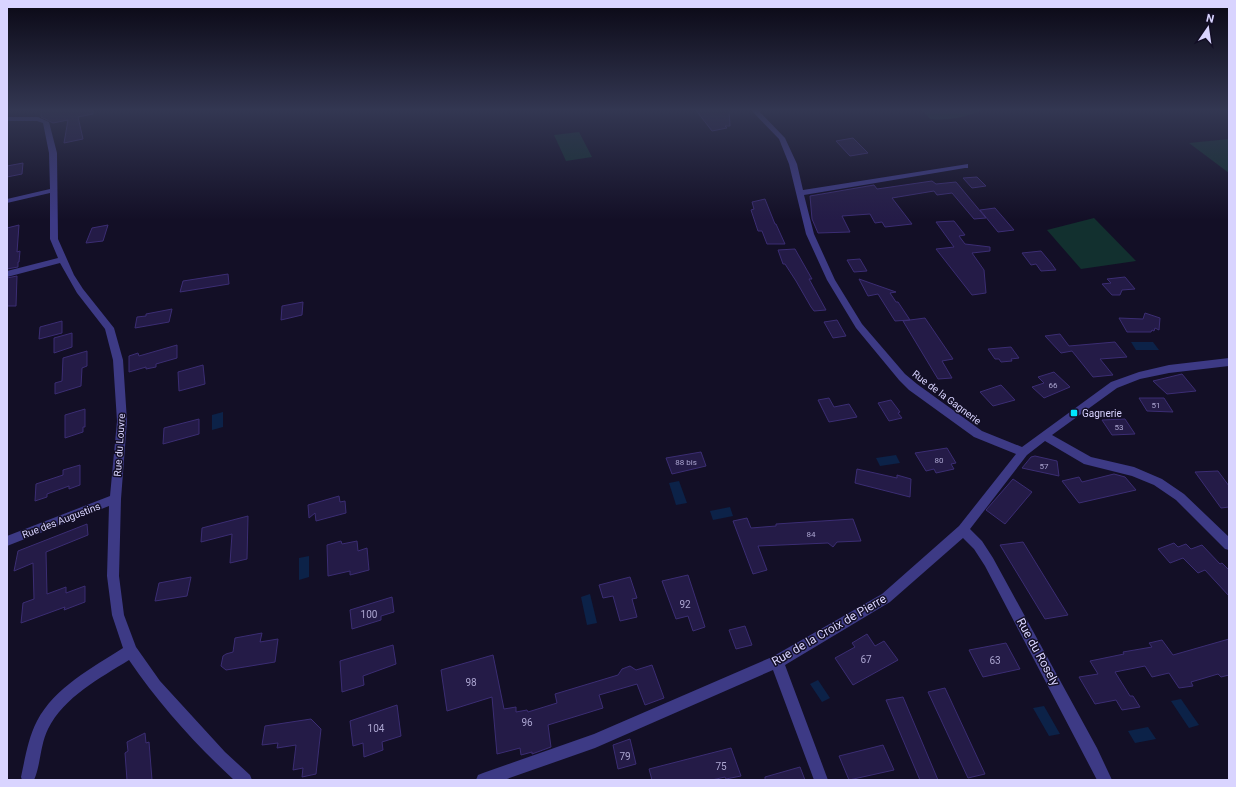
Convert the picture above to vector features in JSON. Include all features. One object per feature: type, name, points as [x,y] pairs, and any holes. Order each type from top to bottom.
[{"type":"street","name":"Rue du Louvre","points":[[51,146],[53,153],[54,190],[52,228],[54,239],[62,260],[80,291],[109,328],[118,360],[122,389],[122,420],[115,499],[113,576],[118,615],[131,651],[155,686],[220,757],[245,780]]},
{"type":"street","name":"Rue de la Gagnerie","points":[[785,146],[793,164],[810,234],[831,280],[859,326],[912,387],[978,434],[1023,452]]},
{"type":"street","points":[[800,193],[965,166]]},
{"type":"street","points":[[7,201],[54,190]]},
{"type":"street","points":[[7,274],[62,260]]},
{"type":"street","name":"Rue de la Croix de Pierre","points":[[483,780],[595,741],[777,662],[886,598],[963,530],[1023,452],[1058,425],[1114,386],[1133,378],[1169,369],[1229,362]]},
{"type":"street","points":[[1045,436],[1088,461],[1134,472],[1158,482],[1180,497],[1229,545]]},
{"type":"street","name":"Rue des Augustins","points":[[7,540],[115,499]]},
{"type":"street","name":"Rue du Rosely","points":[[963,530],[978,545],[989,562],[1092,753],[1105,780]]},
{"type":"street","points":[[28,777],[42,726],[63,697],[99,671],[131,651]]},
{"type":"street","points":[[777,662],[821,780]]},
{"type":"green space","points":[[559,146],[586,146],[592,157],[566,161]]},
{"type":"green space","points":[[1193,146],[1229,146],[1229,173]]},
{"type":"green space","points":[[1094,218],[1136,261],[1081,269],[1047,230]]},
{"type":"water","points":[[1131,342],[1153,342],[1159,350],[1136,350]]},
{"type":"water","points":[[223,412],[223,427],[212,430],[212,415]]},
{"type":"water","points":[[896,455],[900,463],[880,466],[876,458]]},
{"type":"water","points":[[679,481],[687,503],[676,505],[669,483]]},
{"type":"water","points":[[730,507],[733,516],[713,520],[710,511]]},
{"type":"water","points":[[309,556],[309,577],[299,580],[299,558]]},
{"type":"water","points":[[590,594],[597,623],[587,625],[581,597]]},
{"type":"water","points":[[818,680],[830,698],[822,702],[810,684]]},
{"type":"water","points":[[1181,699],[1199,725],[1189,728],[1171,701]]},
{"type":"water","points":[[1044,706],[1060,734],[1049,736],[1033,708]]},
{"type":"water","points":[[1148,727],[1156,739],[1135,743],[1128,731]]},
{"type":"building","points":[[840,146],[861,146],[868,153],[850,156]]},
{"type":"building","points":[[23,163],[22,174],[7,177],[7,166]]},
{"type":"building","points":[[977,177],[986,186],[972,188],[963,178]]},
{"type":"building","points":[[932,181],[936,184],[956,182],[986,218],[974,219],[952,193],[937,195],[934,191],[892,198],[912,224],[885,227],[882,222],[875,223],[870,214],[842,216],[850,232],[818,233],[812,219],[810,196],[874,185],[877,189]]},
{"type":"building","points":[[765,199],[785,244],[767,244],[762,231],[758,231],[751,210],[754,209],[752,202]]},
{"type":"building","points":[[995,208],[1014,230],[998,232],[980,210]]},
{"type":"building","points":[[954,221],[965,235],[959,236],[965,244],[990,247],[990,251],[972,253],[984,270],[986,293],[972,295],[936,249],[954,247],[936,222]]},
{"type":"building","points":[[19,225],[17,252],[20,251],[18,267],[7,269],[7,228]]},
{"type":"building","points":[[108,225],[103,241],[86,243],[92,228]]},
{"type":"building","points":[[795,249],[812,279],[809,279],[826,310],[814,311],[785,264],[783,264],[778,250]]},
{"type":"building","points":[[1041,251],[1056,270],[1041,271],[1036,264],[1031,265],[1022,253]]},
{"type":"building","points":[[860,259],[867,271],[854,272],[847,260]]},
{"type":"building","points":[[228,274],[229,284],[180,292],[183,281]]},
{"type":"building","points":[[17,276],[16,306],[7,306],[7,278]]},
{"type":"building","points":[[1125,277],[1135,289],[1122,290],[1120,295],[1112,295],[1102,284],[1111,283],[1107,279]]},
{"type":"building","points":[[859,279],[896,292],[890,293],[910,320],[895,321],[878,294],[868,296]]},
{"type":"building","points":[[303,302],[302,315],[281,320],[282,306]]},
{"type":"building","points":[[172,309],[169,322],[135,328],[137,317]]},
{"type":"building","points":[[1145,313],[1160,318],[1159,330],[1155,328],[1154,331],[1152,330],[1151,332],[1127,332],[1119,318],[1143,319]]},
{"type":"building","points":[[925,318],[953,359],[942,361],[952,378],[938,379],[903,321]]},
{"type":"building","points":[[837,320],[846,336],[833,338],[824,322]]},
{"type":"building","points":[[62,321],[62,333],[39,339],[40,327]]},
{"type":"building","points":[[72,333],[72,347],[54,353],[54,338]]},
{"type":"building","points":[[1060,334],[1069,346],[1115,342],[1127,357],[1100,359],[1113,375],[1093,377],[1072,351],[1061,353],[1045,336]]},
{"type":"building","points":[[177,345],[177,358],[156,364],[156,367],[146,369],[146,367],[129,372],[129,356],[138,353],[139,356]]},
{"type":"building","points":[[1011,347],[1019,358],[1011,359],[1012,361],[1001,362],[999,359],[995,359],[988,349]]},
{"type":"building","points":[[87,351],[87,366],[82,368],[81,386],[55,394],[55,383],[62,381],[63,358]]},
{"type":"building","points":[[203,365],[205,384],[179,391],[178,372]]},
{"type":"building","points":[[1054,372],[1070,387],[1044,398],[1032,387],[1044,383],[1038,377]]},
{"type":"building","points":[[1182,374],[1196,391],[1167,394],[1153,381]]},
{"type":"building","points":[[1001,385],[1015,400],[993,406],[980,392]]},
{"type":"building","points":[[829,398],[834,407],[849,404],[857,417],[829,422],[818,400]]},
{"type":"building","points":[[1139,398],[1164,398],[1173,412],[1147,411]]},
{"type":"building","points":[[891,400],[900,412],[898,413],[902,418],[889,421],[878,403]]},
{"type":"building","points":[[85,409],[85,427],[83,427],[83,432],[65,438],[65,415]]},
{"type":"building","points":[[199,419],[199,434],[163,444],[164,428]]},
{"type":"building","points":[[1125,419],[1135,434],[1112,435],[1102,420]]},
{"type":"building","points":[[947,448],[956,463],[951,464],[954,469],[936,473],[934,469],[926,471],[915,453]]},
{"type":"building","points":[[701,452],[706,466],[672,474],[666,458]]},
{"type":"building","points":[[1035,456],[1057,461],[1059,476],[1022,468],[1031,457]]},
{"type":"building","points":[[80,465],[80,485],[69,489],[69,486],[47,494],[47,497],[35,501],[36,484],[63,475],[63,470]]},
{"type":"building","points":[[857,469],[897,478],[897,475],[911,479],[910,497],[855,483]]},
{"type":"building","points":[[1218,471],[1229,486],[1229,507],[1221,508],[1195,472]]},
{"type":"building","points":[[1114,474],[1125,477],[1136,490],[1079,503],[1062,481],[1079,477],[1082,482]]},
{"type":"building","points":[[1013,479],[1032,492],[1005,524],[986,510]]},
{"type":"building","points":[[339,496],[340,502],[345,501],[346,513],[316,521],[315,513],[309,518],[308,505]]},
{"type":"building","points":[[248,516],[247,559],[230,563],[232,534],[201,542],[202,528]]},
{"type":"building","points":[[747,518],[751,528],[776,526],[776,524],[853,519],[861,541],[837,542],[833,547],[828,543],[758,546],[767,570],[753,574],[733,521]]},
{"type":"building","points":[[87,524],[88,535],[46,552],[47,594],[66,587],[66,593],[85,586],[85,602],[64,610],[65,607],[21,623],[23,603],[34,599],[33,563],[14,571],[18,551]]},
{"type":"building","points":[[341,541],[342,544],[357,541],[358,551],[367,548],[369,570],[350,575],[350,571],[328,576],[327,545]]},
{"type":"building","points":[[1023,542],[1068,615],[1045,619],[1000,545]]},
{"type":"building","points":[[1174,543],[1178,547],[1186,544],[1191,549],[1202,545],[1220,564],[1222,563],[1229,570],[1229,596],[1205,570],[1198,573],[1183,558],[1170,563],[1158,549]]},
{"type":"building","points":[[688,575],[705,627],[693,631],[688,616],[676,619],[662,581]]},
{"type":"building","points":[[191,577],[187,596],[155,601],[159,583]]},
{"type":"building","points":[[630,577],[637,598],[632,599],[637,617],[620,621],[613,596],[603,598],[599,585]]},
{"type":"building","points":[[392,597],[394,612],[381,616],[381,620],[352,629],[350,610]]},
{"type":"building","points":[[745,626],[752,645],[736,649],[729,630]]},
{"type":"building","points":[[262,633],[260,642],[278,639],[275,662],[226,670],[221,666],[223,656],[233,652],[235,638]]},
{"type":"building","points":[[867,634],[875,646],[884,641],[898,660],[853,685],[835,658],[855,647],[852,643]]},
{"type":"building","points":[[1229,639],[1229,675],[1221,677],[1218,674],[1191,682],[1193,686],[1179,688],[1169,673],[1152,677],[1145,666],[1115,672],[1130,696],[1133,696],[1140,707],[1122,710],[1116,700],[1095,704],[1079,677],[1098,674],[1090,661],[1124,654],[1123,652],[1152,647],[1149,643],[1162,640],[1173,655]]},
{"type":"building","points":[[1006,643],[1020,669],[983,677],[969,650]]},
{"type":"building","points":[[393,645],[396,664],[363,676],[364,685],[342,692],[340,661]]},
{"type":"building","points":[[493,655],[504,709],[516,707],[516,712],[527,710],[528,712],[557,703],[555,694],[618,675],[622,669],[630,666],[636,670],[652,665],[664,698],[645,705],[637,684],[599,695],[603,708],[548,725],[551,747],[532,754],[532,752],[521,755],[520,748],[497,754],[492,697],[447,711],[441,670]]},
{"type":"building","points":[[945,688],[985,774],[968,778],[928,692]]},
{"type":"building","points":[[903,697],[938,780],[920,780],[886,700]]},
{"type":"building","points":[[397,705],[401,736],[382,742],[383,750],[364,757],[363,743],[353,746],[350,721]]},
{"type":"building","points":[[311,719],[321,729],[316,774],[302,777],[303,768],[293,770],[296,745],[277,748],[278,743],[262,745],[265,726]]},
{"type":"building","points":[[145,733],[146,743],[149,742],[152,780],[127,780],[125,753],[128,751],[127,742]]},
{"type":"building","points":[[630,739],[636,764],[618,769],[613,745]]},
{"type":"building","points":[[883,745],[894,770],[849,780],[839,756]]},
{"type":"building","points":[[731,748],[741,776],[712,780],[652,780],[649,769]]},
{"type":"building","points":[[800,767],[805,780],[765,780],[765,777]]},
{"type":"place","name":"Gagnerie","points":[[1074,413]]}]
